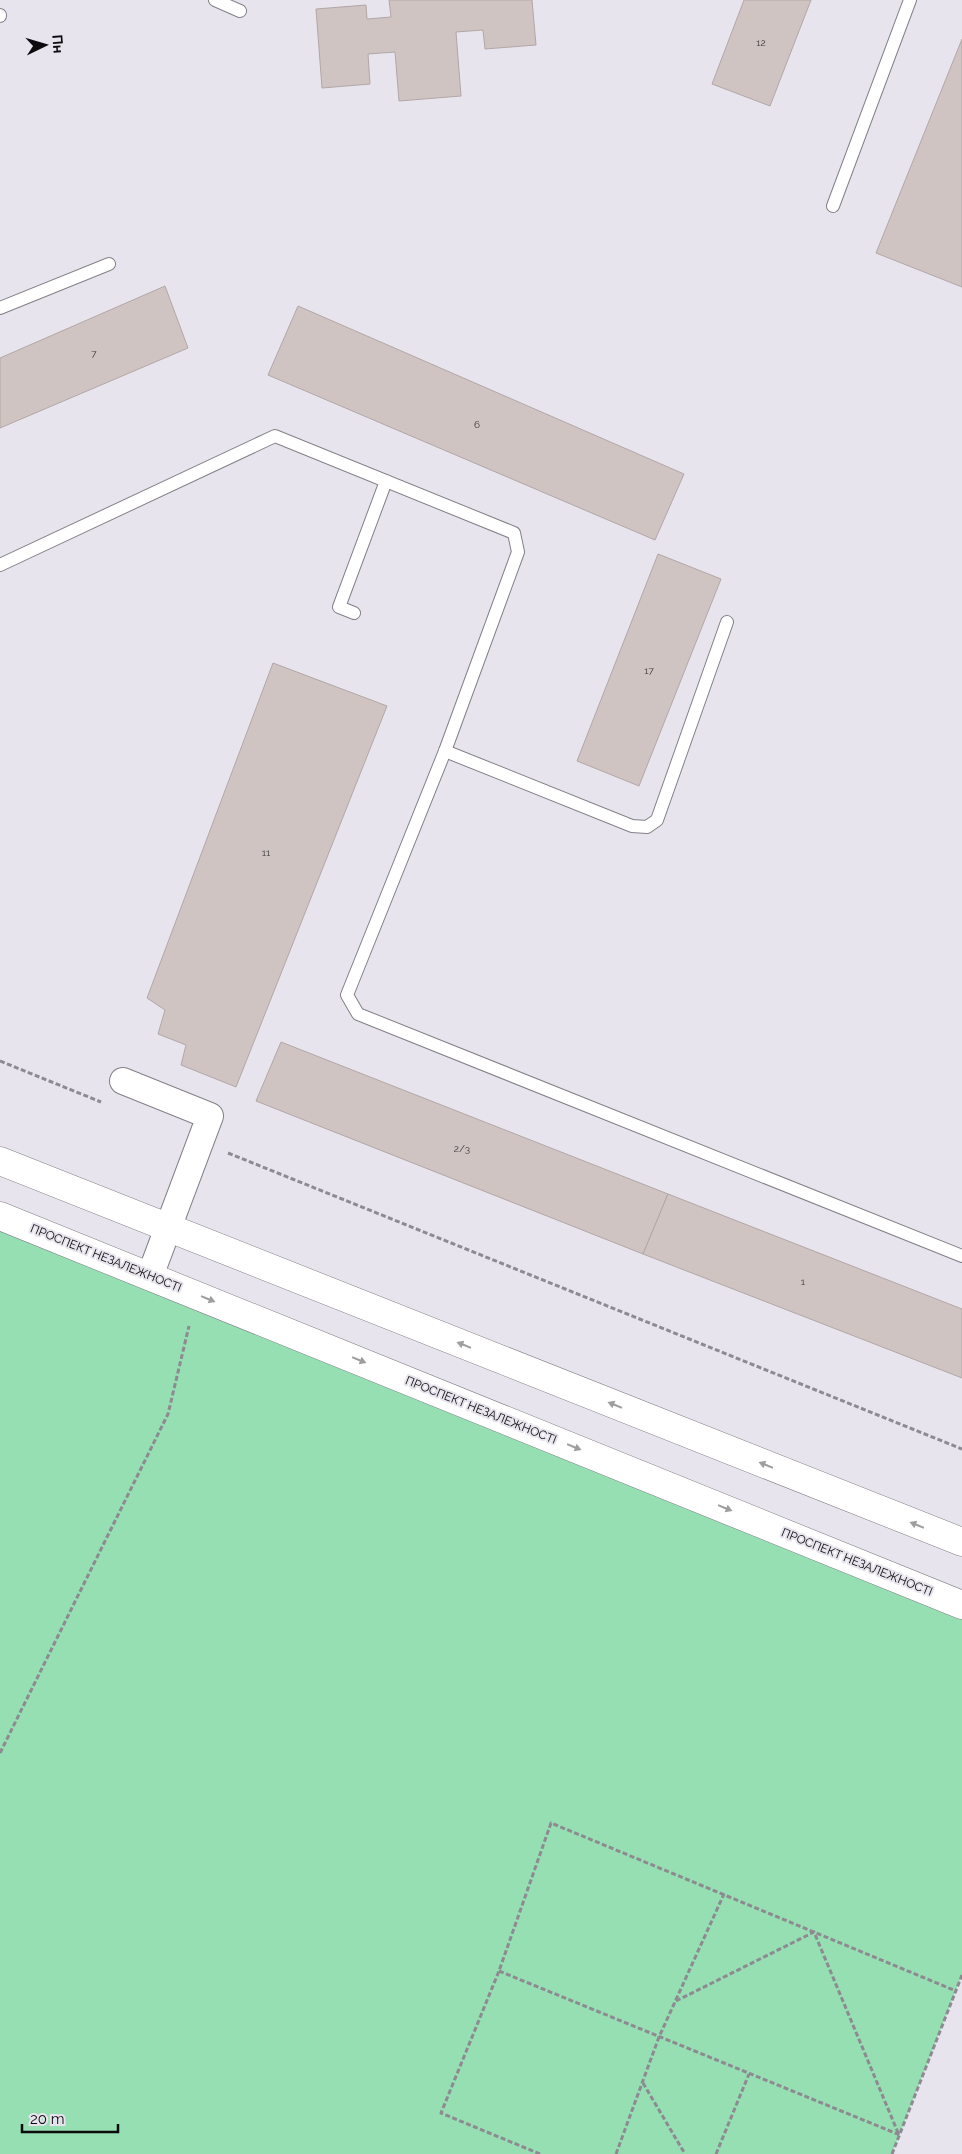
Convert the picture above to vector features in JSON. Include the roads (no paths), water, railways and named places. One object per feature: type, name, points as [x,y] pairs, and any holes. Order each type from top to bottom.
[{"type":"street","points":[[123,1081],[210,1116],[150,1276]]},
{"type":"street","points":[[0,1161],[962,1542]]},
{"type":"street","name":"ПРОСПЕКТ НЕЗАЛЕЖНОСТІ","points":[[0,1216],[197,1294],[962,1605]]},
{"type":"lane","points":[[215,0],[240,11]]},
{"type":"lane","points":[[833,206],[910,0]]},
{"type":"lane","points":[[0,308],[109,264]]},
{"type":"lane","points":[[0,565],[275,436],[514,533],[518,552],[445,751],[347,995],[358,1014],[962,1256]]},
{"type":"lane","points":[[354,613],[339,607],[386,481]]},
{"type":"lane","points":[[445,751],[632,826],[647,826],[657,820],[727,622]]}]
